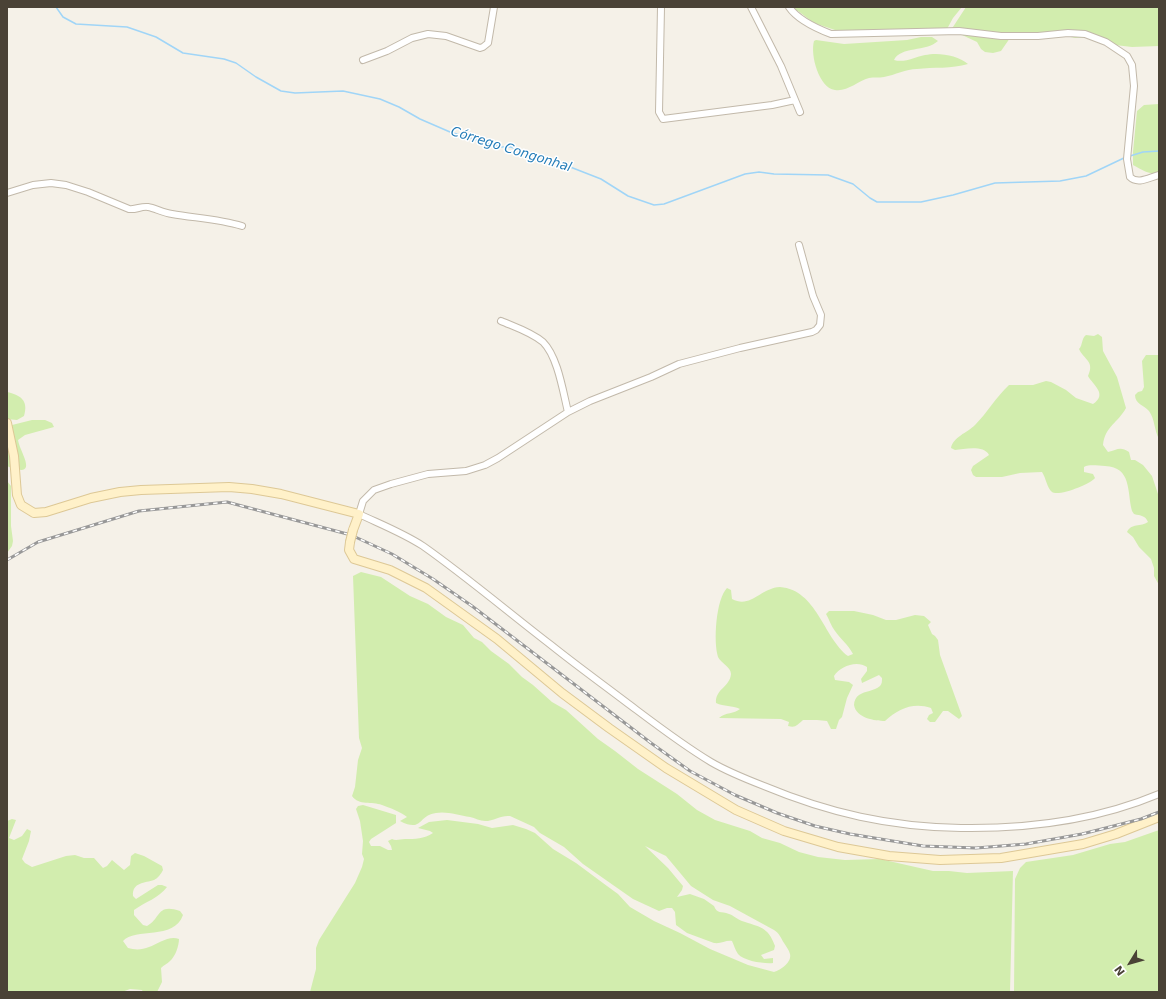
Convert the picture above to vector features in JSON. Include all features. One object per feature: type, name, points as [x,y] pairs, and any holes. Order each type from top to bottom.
[{"type":"street","points":[[363,60],[387,51],[412,38],[428,34],[446,36],[473,46],[480,48],[483,47],[488,43],[494,7]]},
{"type":"street","points":[[661,7],[660,112],[663,119],[772,105],[795,100]]},
{"type":"street","points":[[751,7],[781,66],[800,112]]},
{"type":"street","points":[[789,7],[792,12],[803,20],[831,34],[959,31],[1001,36],[1038,36],[1068,33],[1085,34],[1106,42],[1126,56],[1132,65],[1134,86],[1127,159],[1130,177],[1139,181],[1159,175]]},
{"type":"street","points":[[7,193],[33,185],[51,183],[66,185],[88,192],[129,209],[134,210],[149,207],[171,214],[216,220],[242,226]]},
{"type":"street","points":[[799,245],[813,296],[821,315],[820,324],[816,330],[679,364],[651,377],[590,401],[568,412],[485,465],[466,470],[428,474],[374,490],[363,501],[353,530],[349,550],[354,559],[390,570],[426,588],[497,639],[562,693],[666,768],[736,810],[784,831],[838,847],[889,856],[940,860],[1001,858],[1083,844],[1116,834],[1159,818]]},
{"type":"street","points":[[501,321],[534,336],[544,343],[556,365],[568,412]]},
{"type":"street","points":[[7,423],[14,456],[17,496],[21,505],[34,513],[46,512],[91,498],[120,492],[228,487],[281,494],[359,514],[396,531],[423,546],[552,646],[682,743],[711,762],[736,775],[789,797],[858,817],[921,827],[1000,829],[1081,818],[1118,808],[1159,794]]},
{"type":"green space","points":[[790,7],[962,7],[953,18],[947,29],[841,32],[814,23],[798,11],[793,13]]},
{"type":"green space","points":[[966,7],[1159,7],[1159,46],[1132,47],[1115,45],[1089,37],[1075,38],[1066,36],[1010,38],[1001,51],[993,53],[985,52],[981,49],[977,42],[960,34],[952,33],[951,30]]},
{"type":"green space","points":[[921,37],[932,37],[938,41],[927,47],[902,53],[894,60],[902,61],[930,54],[942,54],[959,58],[968,64],[962,66],[913,69],[884,77],[865,79],[848,88],[835,90],[829,88],[820,77],[813,54],[814,41],[816,40],[844,44],[907,40]]},
{"type":"green space","points":[[1159,104],[1159,174],[1155,174],[1142,170],[1133,165],[1133,152],[1137,111],[1144,105]]},
{"type":"green space","points":[[1098,334],[1102,337],[1103,351],[1117,377],[1126,408],[1106,433],[1103,445],[1108,452],[1121,449],[1126,450],[1129,452],[1131,460],[1135,460],[1143,465],[1152,476],[1159,497],[1159,585],[1154,576],[1154,568],[1151,559],[1127,532],[1131,527],[1148,522],[1144,517],[1134,514],[1132,511],[1127,482],[1120,471],[1114,467],[1086,466],[1084,467],[1084,472],[1093,474],[1095,478],[1092,481],[1074,489],[1061,493],[1055,493],[1049,488],[1042,472],[1020,473],[1002,477],[976,477],[973,475],[971,470],[973,466],[989,455],[987,452],[979,449],[955,450],[951,448],[954,441],[975,425],[1009,385],[1033,385],[1046,381],[1051,382],[1066,390],[1076,398],[1093,404],[1099,397],[1099,393],[1096,386],[1088,376],[1090,364],[1079,349],[1083,338],[1086,335],[1094,336]]},
{"type":"green space","points":[[1146,355],[1159,355],[1159,439],[1151,414],[1135,398],[1135,395],[1142,391],[1144,387],[1142,361]]},
{"type":"green space","points":[[7,392],[16,395],[24,402],[24,416],[17,420],[7,419]]},
{"type":"green space","points":[[32,420],[45,420],[52,423],[54,427],[25,435],[18,440],[26,463],[26,467],[23,470],[7,466],[7,422],[12,425]]},
{"type":"green space","points":[[7,481],[11,486],[11,526],[13,541],[12,546],[7,553]]},
{"type":"green space","points":[[361,572],[381,577],[410,596],[428,604],[446,617],[463,625],[474,638],[482,642],[491,651],[509,664],[552,702],[566,710],[598,739],[638,769],[677,794],[697,810],[715,820],[750,831],[762,838],[780,843],[799,852],[818,857],[845,860],[880,859],[933,871],[967,873],[1013,871],[1010,992],[310,992],[316,969],[316,948],[319,940],[355,883],[362,867],[364,859],[362,854],[363,841],[360,821],[356,809],[358,806],[363,805],[396,815],[396,823],[371,839],[369,842],[371,846],[380,846],[388,850],[392,850],[388,841],[392,839],[423,838],[433,833],[418,828],[429,822],[447,820],[478,824],[492,828],[513,825],[535,833],[553,849],[576,863],[618,894],[630,907],[654,921],[710,949],[748,965],[774,972],[788,963],[790,957],[788,950],[776,931],[730,906],[713,900],[691,886],[666,856],[645,846],[668,868],[683,886],[677,897],[690,894],[704,899],[718,911],[758,926],[766,931],[775,946],[774,950],[761,955],[764,959],[773,958],[773,963],[754,962],[741,956],[738,954],[732,941],[714,943],[687,933],[676,925],[675,912],[672,908],[659,911],[633,899],[583,864],[564,847],[540,833],[534,827],[510,816],[481,821],[457,814],[440,813],[430,814],[417,824],[413,825],[400,821],[407,817],[395,810],[378,804],[362,802],[355,799],[352,796],[355,787],[358,760],[362,748],[359,738],[353,576]]},
{"type":"green space","points":[[780,587],[793,590],[803,596],[811,605],[839,648],[848,656],[853,654],[832,627],[826,614],[829,611],[854,611],[873,615],[886,620],[896,620],[915,615],[924,616],[931,622],[928,625],[932,634],[938,640],[940,655],[962,716],[959,719],[948,711],[943,711],[935,722],[930,722],[927,719],[929,715],[933,713],[931,708],[924,706],[912,706],[895,713],[885,721],[866,718],[855,709],[855,699],[861,694],[880,686],[882,683],[882,678],[879,675],[862,683],[861,679],[867,671],[867,667],[854,664],[840,669],[834,676],[835,680],[849,682],[853,685],[847,698],[842,717],[839,720],[836,729],[831,729],[827,721],[817,720],[803,720],[793,727],[788,726],[789,722],[781,719],[719,718],[740,709],[716,703],[718,694],[728,682],[731,674],[729,669],[718,657],[716,650],[716,621],[723,594],[727,588],[731,590],[732,599],[745,601],[773,588]]},
{"type":"green space","points":[[12,819],[16,820],[9,838],[14,840],[22,836],[27,829],[31,831],[22,859],[25,863],[32,867],[66,856],[75,855],[84,858],[94,858],[103,868],[112,860],[124,870],[130,865],[131,856],[135,853],[144,856],[162,866],[163,870],[158,877],[137,886],[133,891],[133,896],[136,899],[158,885],[167,887],[156,897],[134,910],[134,915],[143,925],[147,926],[155,920],[163,910],[172,909],[180,911],[183,915],[178,923],[172,928],[163,931],[136,935],[123,941],[128,948],[138,949],[146,948],[171,938],[179,939],[174,957],[161,968],[162,982],[157,992],[143,992],[142,990],[130,989],[122,992],[7,992],[7,821]]},
{"type":"green space","points":[[1159,830],[1159,992],[1014,992],[1015,879],[1020,868],[1026,862],[1073,855],[1110,844],[1125,842]]},
{"type":"waterway","name":"Córrego Congonhal","points":[[56,7],[63,17],[76,24],[127,27],[156,37],[183,53],[224,59],[236,63],[256,77],[281,91],[295,93],[343,91],[380,99],[450,132],[500,147],[511,147],[560,163],[601,179],[628,196],[654,205],[664,204],[745,174],[759,172],[774,174],[828,175],[853,184],[877,202],[921,202],[995,183],[1060,181],[1086,176],[1126,157]]},
{"type":"waterway","name":"Córrego Congonhal","points":[[1130,156],[1143,152],[1159,151]]},
{"type":"railway","points":[[7,560],[38,542],[139,511],[227,502],[351,535],[392,554],[433,579],[472,606],[651,743],[690,771],[735,795],[777,813],[815,826],[850,834],[923,846],[976,848],[1026,844],[1082,834],[1141,819],[1159,812]]}]
